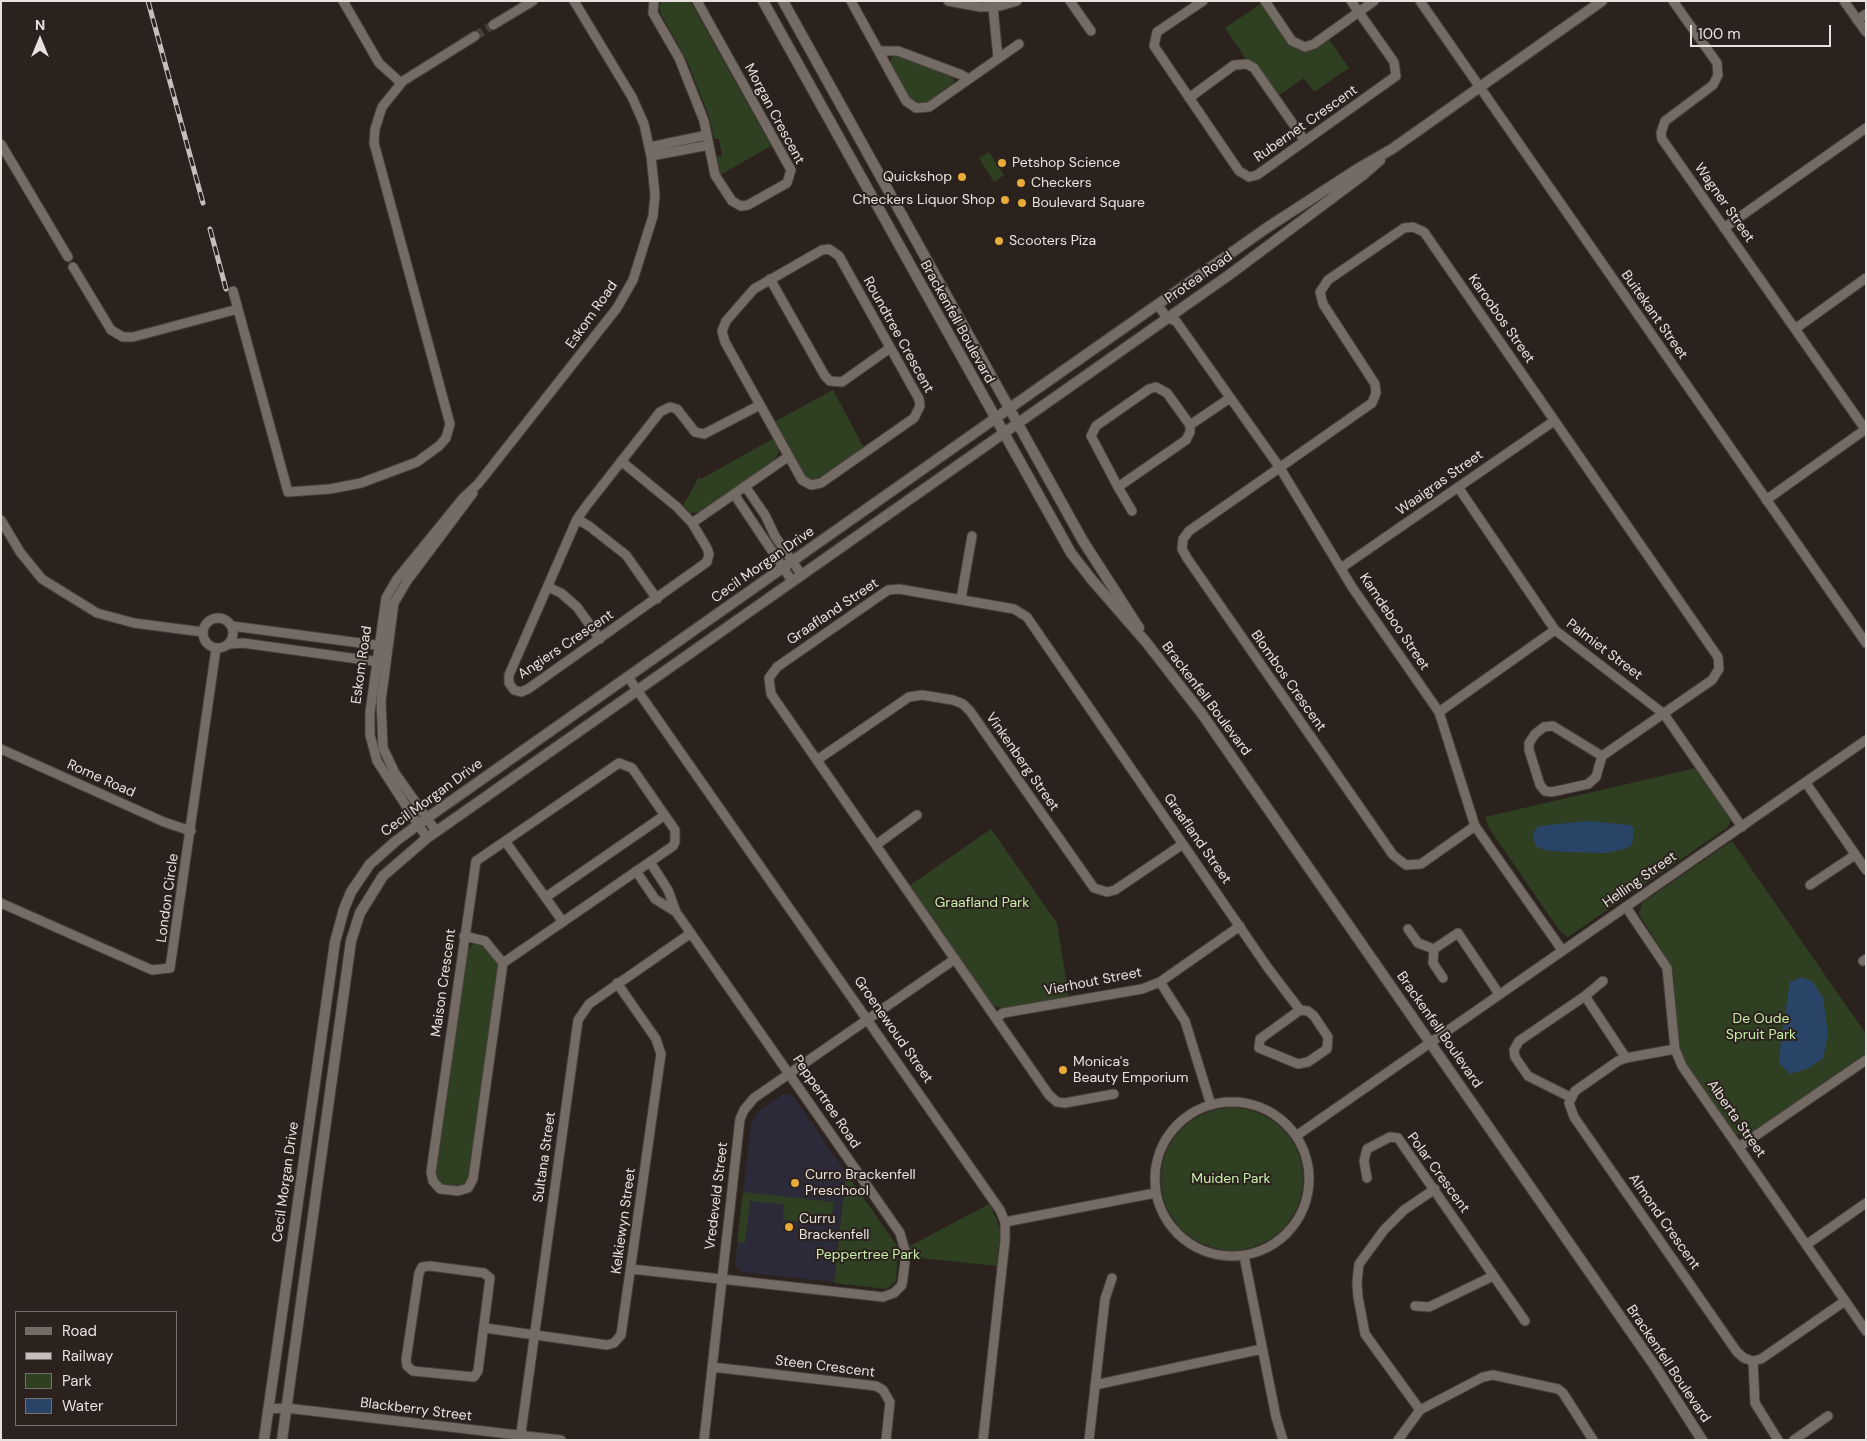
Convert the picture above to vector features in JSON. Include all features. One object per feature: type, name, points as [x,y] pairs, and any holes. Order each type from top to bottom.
[{"type":"street","points":[[343,1],[379,63],[401,82]]},
{"type":"street","points":[[493,25],[533,1]]},
{"type":"street","name":"Eskom Road","points":[[426,838],[377,761],[372,750],[369,724],[383,646],[399,592],[467,504],[478,484],[608,320],[628,288],[644,251],[653,216],[655,195],[651,151],[632,97],[574,1]]},
{"type":"street","name":"Morgan Crescent","points":[[654,1],[653,13],[679,58],[704,121],[715,175],[732,201],[738,205],[751,204],[784,185],[789,180],[789,166],[697,1]]},
{"type":"street","name":"Brackenfell Boulevard","points":[[763,1],[1002,433],[1071,553],[1146,642],[1202,714],[1656,1368],[1702,1440]]},
{"type":"street","name":"Brackenfell Boulevard","points":[[783,1],[1083,540],[1146,642]]},
{"type":"street","points":[[851,1],[906,101],[916,108],[929,107],[1019,44]]},
{"type":"street","points":[[948,1],[966,6],[993,7],[1016,1]]},
{"type":"street","points":[[1070,1],[1091,31]]},
{"type":"street","name":"Rubernet Crescent","points":[[1203,1],[1160,30],[1154,42],[1156,50],[1239,171],[1245,176],[1257,176],[1396,76],[1394,62],[1351,1]]},
{"type":"street","points":[[1265,1],[1292,41],[1305,47],[1314,44],[1374,1]]},
{"type":"street","name":"Buitekant Street","points":[[1420,1],[1866,643]]},
{"type":"street","name":"Protea Road","points":[[996,420],[1168,297],[1334,184],[1392,149],[1602,1]]},
{"type":"street","name":"Wagner Street","points":[[1673,1],[1717,63],[1718,75],[1713,85],[1665,121],[1661,133],[1662,139],[1866,429]]},
{"type":"street","points":[[1844,1],[1866,32]]},
{"type":"street","points":[[993,7],[998,58]]},
{"type":"street","points":[[1857,20],[1866,14]]},
{"type":"street","points":[[233,291],[288,492],[347,487],[376,478],[423,458],[440,446],[449,432],[450,424],[374,143],[378,114],[391,92],[416,71],[475,36]]},
{"type":"street","points":[[878,51],[898,51],[968,79]]},
{"type":"street","points":[[1189,98],[1234,65],[1247,64],[1254,68],[1305,141]]},
{"type":"street","points":[[1724,228],[1866,128]]},
{"type":"street","points":[[651,151],[708,140]]},
{"type":"street","points":[[1,144],[68,257]]},
{"type":"street","name":"Protea Road","points":[[1002,433],[1174,317],[1363,176],[1392,149]]},
{"type":"street","name":"Karoobos Street","points":[[1280,468],[1370,406],[1374,401],[1376,393],[1375,384],[1322,304],[1320,292],[1323,284],[1398,231],[1409,227],[1419,228],[1424,232],[1718,657],[1719,670],[1715,677],[1602,756]]},
{"type":"street","name":"Roundtree Crescent","points":[[822,250],[833,251],[839,256],[890,348],[919,399],[920,406],[917,415],[818,485],[811,485],[804,482],[723,338],[722,331],[724,324],[750,292],[822,250]]},
{"type":"street","points":[[73,266],[111,330],[123,337],[133,337],[238,309]]},
{"type":"street","points":[[1795,329],[1866,278]]},
{"type":"street","points":[[770,279],[825,376],[830,381],[842,382],[890,348]]},
{"type":"street","name":"Kamdeboo Street","points":[[1168,297],[1174,317],[1280,468],[1341,568],[1439,712],[1475,826],[1562,950]]},
{"type":"street","name":"Kamdeboo Street","points":[[1158,305],[1174,317]]},
{"type":"street","points":[[1132,511],[1091,440],[1094,428],[1149,389],[1156,387],[1167,393],[1190,425]]},
{"type":"street","points":[[1118,487],[1186,440],[1190,425],[1230,398]]},
{"type":"street","name":"Angiers Crescent","points":[[622,461],[678,507],[692,523],[707,548],[707,562],[525,691],[517,691],[510,687],[509,675],[577,519],[660,412],[666,408],[674,408],[681,411],[696,432],[704,434],[760,405]]},
{"type":"street","name":"Cecil Morgan Drive","points":[[264,1440],[338,926],[351,892],[370,864],[418,824],[996,420]]},
{"type":"street","name":"Waaigras Street","points":[[1341,568],[1554,420]]},
{"type":"street","points":[[1766,500],[1866,429]]},
{"type":"street","name":"Cecil Morgan Drive","points":[[282,1440],[351,941],[360,913],[375,886],[392,867],[426,838],[1002,433]]},
{"type":"street","points":[[692,523],[789,456]]},
{"type":"street","name":"Blombos Crescent","points":[[1280,468],[1189,531],[1183,539],[1184,554],[1393,855],[1406,865],[1421,864],[1475,826]]},
{"type":"street","points":[[745,486],[770,524],[788,565],[792,581]]},
{"type":"street","name":"Palmiet Street","points":[[1458,487],[1555,630],[1664,714],[1742,827]]},
{"type":"street","points":[[734,494],[760,532],[788,565],[801,574]]},
{"type":"street","points":[[577,519],[626,555],[657,599]]},
{"type":"street","points":[[1,520],[20,552],[42,579],[97,613],[134,623],[203,632]]},
{"type":"street","points":[[760,532],[764,526],[770,524]]},
{"type":"street","points":[[961,599],[972,536]]},
{"type":"street","points":[[548,587],[574,604],[600,639]]},
{"type":"street","name":"Graafland Street","points":[[1114,1094],[1068,1103],[1057,1102],[1049,1095],[770,694],[768,683],[774,670],[888,590],[899,589],[1014,609],[1027,617],[1300,1010]]},
{"type":"street","points":[[381,662],[243,643],[216,648],[207,644],[203,632],[207,622],[212,619],[221,618],[232,626],[383,646]]},
{"type":"street","points":[[230,644],[233,637],[232,626]]},
{"type":"street","points":[[1439,712],[1555,630]]},
{"type":"street","name":"London Circle","points":[[1,903],[152,970],[170,968],[216,648]]},
{"type":"street","name":"Eskom Road","points":[[381,662],[380,714],[383,748],[395,773],[436,831]]},
{"type":"street","name":"Groenewoud Street","points":[[628,677],[978,1176],[995,1201],[1005,1222],[1004,1253],[983,1440]]},
{"type":"street","name":"Vinkenberg Street","points":[[817,760],[909,697],[922,695],[953,700],[963,704],[970,711],[1094,888],[1106,892],[1115,890],[1183,844]]},
{"type":"street","points":[[1553,726],[1602,756],[1596,777],[1591,782],[1548,792],[1540,785],[1529,750],[1529,743],[1535,734],[1544,727],[1553,726]]},
{"type":"street","name":"Helling Street","points":[[1296,1136],[1866,740]]},
{"type":"street","name":"Rome Road","points":[[1,749],[164,822],[191,831]]},
{"type":"street","name":"Maison Crescent","points":[[619,763],[632,768],[664,816],[675,830],[673,846],[503,963],[473,1179],[468,1188],[458,1191],[440,1189],[433,1181],[432,1172],[476,861],[619,763]]},
{"type":"street","points":[[1806,783],[1866,870]]},
{"type":"street","points":[[546,898],[664,816]]},
{"type":"street","points":[[876,845],[917,816]]},
{"type":"street","points":[[505,841],[563,922]]},
{"type":"street","points":[[1810,885],[1855,855]]},
{"type":"street","points":[[650,862],[668,890],[676,912]]},
{"type":"street","points":[[636,871],[655,899],[676,912]]},
{"type":"street","name":"Alberta Street","points":[[1626,907],[1667,968],[1675,1049],[1684,1070],[1740,1147],[1866,1331]]},
{"type":"street","name":"Peppertree Road","points":[[631,1269],[883,1297],[894,1293],[902,1285],[906,1254],[902,1237],[676,912]]},
{"type":"street","name":"Vierhout Street","points":[[996,1018],[1003,1013],[1142,989],[1160,982],[1240,926]]},
{"type":"street","points":[[1408,929],[1418,943],[1434,949]]},
{"type":"street","name":"Sultana Street","points":[[520,1437],[578,1020],[586,1007],[617,983],[690,933]]},
{"type":"street","points":[[1434,949],[1458,933],[1499,994]]},
{"type":"street","points":[[464,936],[485,942],[503,963]]},
{"type":"street","points":[[1434,949],[1433,963],[1443,978]]},
{"type":"street","name":"Vredeveld Street","points":[[704,1440],[740,1119],[744,1110],[754,1098],[955,959]]},
{"type":"street","points":[[1603,981],[1585,996],[1521,1039],[1514,1050],[1515,1057],[1528,1076],[1570,1097],[1575,1091],[1626,1058],[1675,1049]]},
{"type":"street","points":[[1160,982],[1185,1021],[1210,1105]]},
{"type":"street","name":"Kelkiewyn Street","points":[[485,1328],[607,1345],[614,1343],[622,1332],[661,1054],[656,1039],[617,983]]},
{"type":"street","points":[[1585,996],[1626,1058]]},
{"type":"street","points":[[1300,1010],[1308,1011],[1314,1016],[1328,1037],[1327,1049],[1308,1062],[1298,1064],[1261,1051],[1258,1046],[1260,1039],[1300,1010]]},
{"type":"street","points":[[1740,1147],[1866,1060]]},
{"type":"street","name":"Almond Crescent","points":[[1570,1097],[1570,1109],[1574,1117],[1619,1182],[1737,1352],[1744,1358],[1753,1361]]},
{"type":"street","points":[[1230,1102],[1249,1104],[1267,1110],[1283,1121],[1296,1136],[1305,1155],[1310,1175],[1309,1190],[1300,1216],[1283,1238],[1271,1246],[1244,1256],[1214,1254],[1187,1242],[1172,1229],[1162,1212],[1156,1193],[1154,1177],[1162,1146],[1182,1120],[1210,1105],[1230,1102]]},
{"type":"street","name":"Polar Crescent","points":[[1367,1178],[1364,1160],[1367,1149],[1393,1136],[1398,1138],[1525,1321]]},
{"type":"street","points":[[1420,1410],[1365,1334],[1357,1282],[1359,1264],[1384,1230],[1404,1210],[1435,1189]]},
{"type":"street","points":[[1005,1222],[1156,1193]]},
{"type":"street","points":[[1806,1245],[1866,1203]]},
{"type":"street","points":[[1244,1256],[1262,1349],[1283,1440]]},
{"type":"street","points":[[430,1266],[484,1273],[489,1276],[491,1283],[485,1328],[478,1371],[474,1377],[410,1369],[406,1360],[420,1269],[430,1266]]},
{"type":"street","points":[[1415,1306],[1429,1308],[1493,1276]]},
{"type":"street","points":[[1089,1440],[1105,1299],[1112,1278]]},
{"type":"street","points":[[1778,1440],[1755,1403],[1753,1361],[1762,1359],[1845,1301]]},
{"type":"street","points":[[1095,1385],[1262,1349]]},
{"type":"street","name":"Steen Crescent","points":[[712,1367],[876,1386],[883,1390],[890,1402],[886,1440]]},
{"type":"street","points":[[1398,1440],[1420,1410],[1483,1377],[1498,1375],[1558,1389],[1563,1393],[1593,1440]]},
{"type":"street","name":"Blackberry Street","points":[[268,1409],[286,1408],[520,1437],[561,1440]]},
{"type":"street","points":[[1794,1440],[1828,1416]]},
{"type":"shaded area","name":"Curro Brackenfell Preschool","points":[[783,1094],[793,1095],[846,1173],[834,1282],[741,1272],[735,1264],[751,1123],[757,1112]]},
{"type":"green space","points":[[662,1],[690,1],[771,146],[720,175],[715,157],[722,156],[719,139],[714,139],[709,116],[686,59],[660,12],[659,6]]},
{"type":"green space","points":[[1262,3],[1293,47],[1308,51],[1329,39],[1349,68],[1314,92],[1304,78],[1278,96],[1255,64],[1246,59],[1225,28]]},
{"type":"green space","points":[[898,55],[953,76],[954,84],[925,104],[917,104],[909,98],[890,63],[892,57]]},
{"type":"green space","points":[[989,152],[1004,175],[994,182],[979,158]]},
{"type":"green space","points":[[833,390],[864,448],[814,481],[805,477],[774,422]]},
{"type":"green space","points":[[774,438],[779,451],[775,460],[700,512],[690,513],[683,506],[699,477],[701,479]]},
{"type":"green space","points":[[1696,768],[1731,818],[1728,827],[1568,937],[1559,930],[1489,828],[1485,817]]},
{"type":"green space","name":"Graafland Park","points":[[991,829],[1057,923],[1069,997],[1003,1008],[993,1006],[909,886]]},
{"type":"green space","name":"De Oude Spruit Park","points":[[1732,841],[1866,1034],[1866,1054],[1744,1137],[1734,1133],[1685,1062],[1680,1046],[1672,967],[1639,914],[1642,903]]},
{"type":"green space","points":[[474,943],[485,947],[497,963],[498,968],[468,1179],[461,1187],[443,1185],[437,1180],[436,1173],[467,950]]},
{"type":"green space","name":"Muiden Park","points":[[1232,1108],[1246,1109],[1259,1113],[1282,1129],[1298,1152],[1302,1165],[1302,1193],[1298,1206],[1282,1229],[1259,1245],[1246,1249],[1232,1250],[1218,1249],[1205,1245],[1182,1229],[1166,1206],[1162,1193],[1161,1179],[1162,1165],[1166,1152],[1182,1129],[1205,1113],[1218,1109]]},
{"type":"green space","name":"Peppertree Park","points":[[846,1173],[898,1247],[896,1281],[887,1289],[834,1283]]},
{"type":"green space","points":[[743,1192],[834,1202],[832,1215],[815,1213],[814,1223],[783,1220],[784,1204],[750,1201],[745,1243],[737,1242]]},
{"type":"green space","points":[[989,1204],[997,1220],[1000,1233],[997,1266],[911,1257],[910,1246]]},
{"type":"water","points":[[1588,821],[1631,825],[1634,829],[1632,845],[1624,849],[1605,853],[1564,852],[1544,850],[1537,847],[1534,841],[1534,831],[1539,826]]},
{"type":"water","points":[[1801,977],[1812,981],[1823,998],[1828,1035],[1823,1058],[1809,1068],[1790,1074],[1779,1063],[1781,1039],[1790,982]]},
{"type":"tunnel","points":[[475,36],[493,25]]},
{"type":"railway","points":[[148,1],[203,203]]},
{"type":"railway","points":[[210,229],[226,289]]},
{"type":"place","name":"Petshop Science","points":[[1002,163]]},
{"type":"place","name":"Quickshop","points":[[962,177]]},
{"type":"place","name":"Checkers","points":[[1021,183]]},
{"type":"place","name":"Checkers Liquor Shop","points":[[1005,200]]},
{"type":"place","name":"Boulevard Square","points":[[1022,203]]},
{"type":"place","name":"Scooters Piza","points":[[999,241]]},
{"type":"place","name":"Monica's Beauty Emporium","points":[[1063,1070]]},
{"type":"place","name":"Curro Brackenfell Preschool","points":[[795,1183]]},
{"type":"place","name":"Curru Brackenfell","points":[[789,1227]]}]
